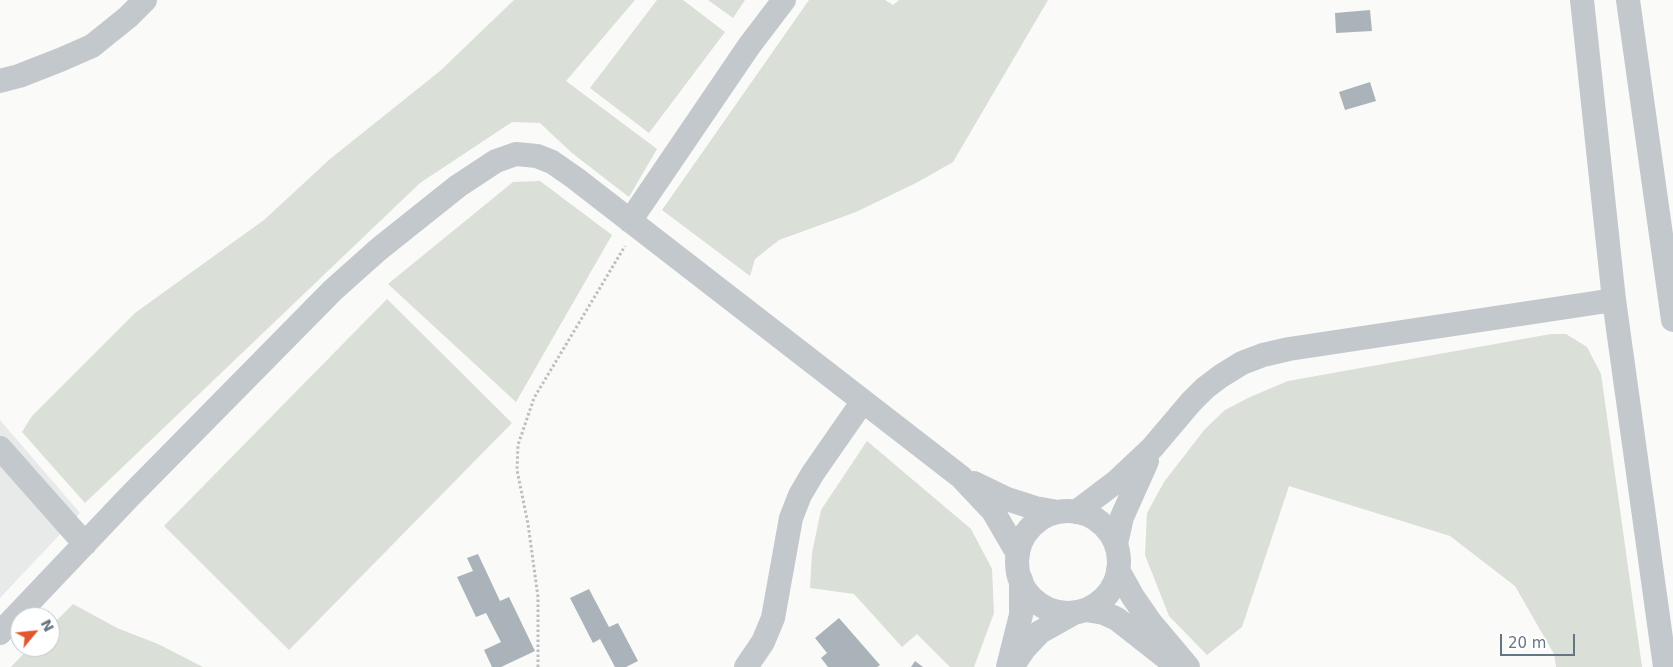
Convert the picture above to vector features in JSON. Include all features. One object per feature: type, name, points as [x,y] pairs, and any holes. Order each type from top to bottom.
[{"type":"street","points":[[0,81],[60,60],[92,46],[128,17],[145,0]]},
{"type":"street","points":[[634,223],[749,46],[784,0]]},
{"type":"street","points":[[1582,0],[1614,300],[1666,667]]},
{"type":"street","points":[[1628,0],[1673,320]]},
{"type":"street","points":[[0,634],[332,290],[458,186],[496,161],[516,154],[537,156],[552,162],[575,178],[962,477],[993,511],[1018,554]]},
{"type":"street","points":[[1010,667],[1021,614],[1021,580],[1018,554],[1028,532],[1046,516],[1067,512],[1117,482],[1152,448],[1191,402],[1220,376],[1242,363],[1263,355],[1289,349],[1614,300]]},
{"type":"street","points":[[746,667],[763,642],[773,618],[791,518],[800,495],[813,472],[863,401]]},
{"type":"street","points":[[0,448],[85,544]]},
{"type":"street","points":[[1116,544],[1122,517],[1152,448]]},
{"type":"street","points":[[962,477],[1007,499],[1035,508],[1089,516],[1110,532],[1116,544],[1119,557],[1118,570],[1115,583],[1108,594],[1098,603],[1040,632],[1010,667]]},
{"type":"street","points":[[1118,570],[1142,610],[1188,667]]},
{"type":"street","points":[[1021,580],[1037,602],[1048,608],[1060,612],[1104,613],[1117,619],[1178,667]]},
{"type":"path","points":[[538,667],[538,597],[528,524],[517,470],[518,445],[534,398],[634,223]]},
{"type":"shaded area","points":[[514,0],[635,0],[566,81],[657,149],[629,197],[572,153],[540,123],[512,122],[420,183],[85,503],[22,432],[32,416],[135,313],[264,220],[330,159],[440,71]]},
{"type":"shaded area","points":[[657,0],[683,0],[725,32],[649,133],[590,88]]},
{"type":"shaded area","points":[[708,0],[745,0],[733,18]]},
{"type":"shaded area","points":[[809,0],[885,0],[893,5],[899,0],[1048,0],[953,162],[918,182],[856,212],[779,240],[755,259],[750,276],[662,210]]},
{"type":"shaded area","points":[[540,181],[612,235],[516,402],[388,284],[513,182]]},
{"type":"shaded area","points":[[387,299],[512,423],[289,650],[164,526]]},
{"type":"shaded area","points":[[1551,334],[1566,334],[1587,347],[1601,374],[1642,667],[1556,667],[1554,654],[1515,586],[1450,536],[1289,486],[1242,627],[1207,655],[1169,616],[1145,555],[1147,513],[1164,482],[1205,429],[1225,410],[1288,381]]},
{"type":"shaded area","points":[[0,420],[80,513],[0,598]]},
{"type":"shaded area","points":[[867,441],[971,529],[992,569],[994,613],[974,667],[950,667],[917,634],[902,647],[854,594],[810,588],[812,553],[821,510]]},
{"type":"shaded area","points":[[73,604],[117,628],[158,644],[203,667],[11,667],[20,657],[60,657],[60,617]]},
{"type":"building","points":[[1370,10],[1372,31],[1336,33],[1335,13]]},
{"type":"building","points":[[1370,82],[1376,101],[1345,110],[1339,92]]},
{"type":"building","points":[[478,554],[500,601],[509,597],[535,651],[501,667],[492,667],[484,650],[501,642],[486,613],[476,617],[457,577],[473,571],[467,558]]},
{"type":"building","points":[[589,589],[609,627],[618,623],[638,661],[626,667],[615,667],[600,639],[593,643],[570,598]]},
{"type":"building","points":[[839,618],[880,665],[877,667],[828,667],[821,658],[827,653],[815,638]]},
{"type":"building","points":[[915,661],[923,667],[911,667]]}]
